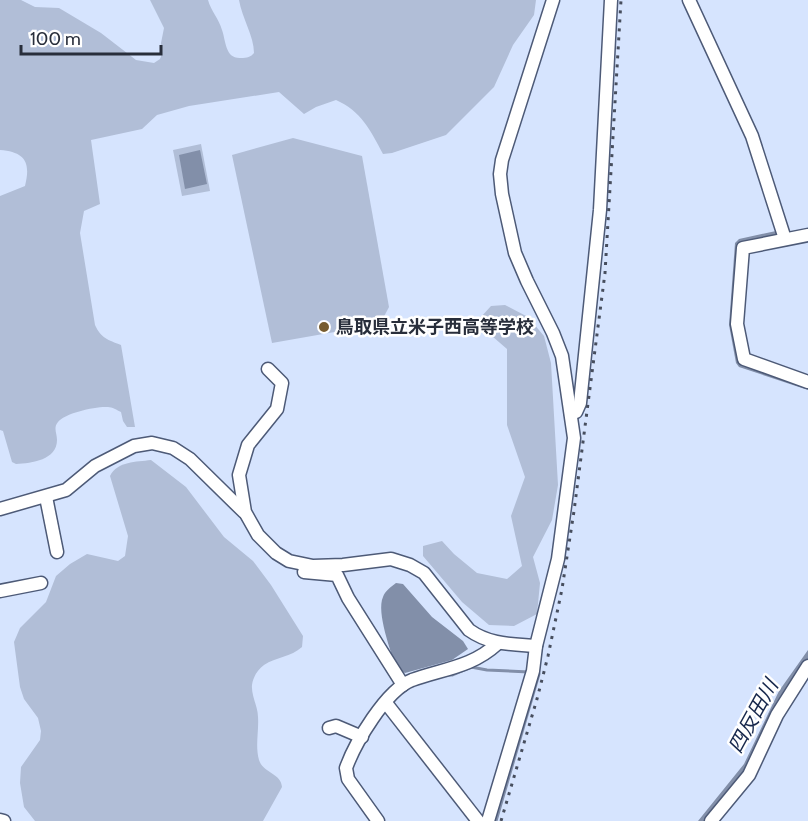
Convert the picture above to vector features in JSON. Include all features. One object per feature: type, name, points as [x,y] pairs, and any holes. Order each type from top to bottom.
[{"type":"street","points":[[488,821],[533,670],[536,646],[558,559],[574,438],[562,356],[515,253],[500,174],[502,160],[553,0]]},
{"type":"street","points":[[571,414],[576,412],[579,403],[600,210],[611,0]]},
{"type":"street","points":[[689,0],[752,136],[785,239]]},
{"type":"street","points":[[808,235],[743,248],[737,324],[744,359],[808,382]]},
{"type":"street","points":[[245,512],[239,475],[248,445],[278,409],[281,397],[282,383],[268,369]]},
{"type":"street","points":[[0,509],[66,490],[95,466],[134,446],[152,443],[174,448],[190,459],[245,512],[258,535],[276,553],[287,559],[313,566],[391,560],[410,565],[424,573],[469,630],[497,644],[536,646]]},
{"type":"street","points":[[46,497],[57,552]]},
{"type":"street","points":[[287,559],[289,566],[297,570],[337,575],[348,598],[403,685]]},
{"type":"street","points":[[0,591],[41,583]]},
{"type":"street","points":[[378,821],[348,779],[346,768],[362,737],[386,703],[403,685],[486,654],[497,644]]},
{"type":"street","points":[[711,821],[749,775],[777,715],[808,666]]},
{"type":"street","points":[[386,703],[478,821]]},
{"type":"street","points":[[329,728],[336,726],[362,737]]},
{"type":"shaded area","points":[[0,0],[21,0],[35,7],[59,8],[101,33],[136,60],[154,63],[160,59],[162,54],[161,43],[164,28],[150,0],[208,0],[221,26],[229,52],[236,58],[241,58],[249,57],[254,53],[239,0],[536,0],[534,15],[513,45],[494,87],[446,135],[392,153],[383,154],[359,116],[336,100],[304,114],[279,92],[189,106],[157,115],[142,129],[91,140],[100,204],[84,211],[80,233],[95,325],[105,338],[121,345],[135,427],[127,427],[121,412],[111,407],[74,413],[57,424],[55,428],[56,447],[53,452],[36,461],[16,464],[12,462],[3,431],[0,430],[0,196],[25,186],[27,171],[24,160],[20,156],[0,150]]},
{"type":"shaded area","points":[[682,0],[686,0],[750,138],[782,236],[740,245],[741,362],[808,385],[808,390],[739,367],[736,363],[729,325],[735,243],[739,239],[776,231],[745,136]]},
{"type":"shaded area","points":[[293,138],[362,156],[389,307],[380,324],[272,343],[232,155]]},
{"type":"shaded area","points":[[201,144],[210,191],[182,196],[173,150]]},
{"type":"shaded area","points":[[200,150],[207,184],[185,189],[179,155]]},
{"type":"shaded area","points":[[505,305],[528,317],[544,336],[551,363],[558,485],[552,520],[533,557],[540,583],[537,614],[514,626],[489,625],[462,602],[423,556],[423,546],[442,541],[477,573],[507,579],[522,566],[511,516],[525,477],[507,425],[507,349],[485,330],[481,317],[491,306]]},
{"type":"shaded area","points":[[151,460],[186,487],[224,537],[253,561],[303,636],[302,647],[264,665],[256,673],[252,685],[258,713],[259,760],[264,768],[279,779],[282,787],[263,821],[35,821],[24,807],[20,783],[21,767],[40,740],[41,731],[38,718],[24,699],[20,687],[14,642],[20,628],[46,602],[56,576],[70,564],[87,554],[118,561],[125,556],[128,536],[110,476],[113,471],[123,465]]},
{"type":"shaded area","points":[[396,583],[403,584],[432,617],[463,641],[468,649],[452,660],[405,673],[396,668],[385,632],[381,604],[385,593]]},
{"type":"shaded area","points":[[808,650],[808,660],[797,674],[753,761],[706,821],[698,821],[744,764],[779,691]]},
{"type":"waterway","points":[[447,675],[471,667],[529,672]]},
{"type":"waterway","points":[[496,821],[539,674],[535,673]]},
{"type":"railway","points":[[501,821],[548,656],[562,589],[574,511],[605,273],[621,0]]},
{"type":"place","name":"鳥取県立米子西高等学校","points":[[324,327]]},
{"type":"water label","name":"四反田川","points":[[753,716]]}]
